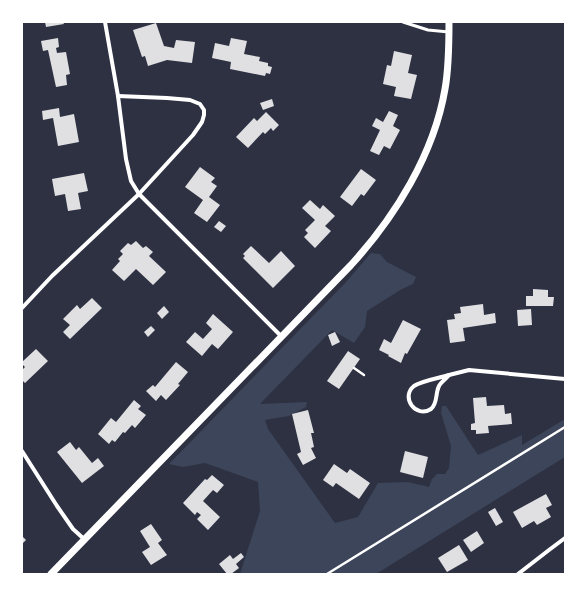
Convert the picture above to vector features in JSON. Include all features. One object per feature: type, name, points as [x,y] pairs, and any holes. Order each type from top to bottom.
[{"type":"street","points":[[105,22],[118,96],[126,160],[131,181],[139,194],[282,337]]},
{"type":"street","points":[[51,574],[362,254],[396,208],[422,160],[441,108],[449,57],[449,22]]},
{"type":"street","points":[[22,308],[52,276],[139,194],[193,135],[202,122],[204,115],[204,110],[200,104],[190,100],[118,96]]},
{"type":"street","points":[[449,375],[440,384],[436,401],[431,409],[422,411],[413,408],[409,400],[409,394],[412,388],[420,383],[449,375],[469,370],[565,380]]},
{"type":"street","points":[[22,451],[73,529],[84,539]]},
{"type":"street","points":[[518,574],[565,538]]},
{"type":"lane","points":[[404,22],[428,30],[449,32]]},
{"type":"path","points":[[354,368],[364,375]]},
{"type":"path","points":[[328,574],[565,427]]},
{"type":"shaded area","points":[[371,253],[380,254],[387,262],[416,277],[413,284],[402,289],[367,311],[365,327],[354,343],[332,330],[260,404],[307,402],[306,407],[289,416],[265,420],[268,429],[335,523],[358,517],[378,483],[408,482],[429,487],[432,479],[437,474],[445,474],[449,468],[451,446],[441,413],[442,406],[446,406],[478,455],[522,435],[522,445],[565,419],[565,457],[376,574],[240,574],[260,511],[258,482],[205,463],[183,467],[169,464],[347,281]]},
{"type":"building","points":[[45,22],[63,22],[64,24],[46,27]]},
{"type":"building","points":[[156,23],[164,46],[174,48],[176,40],[195,42],[192,63],[167,60],[148,66],[145,56],[142,57],[133,30]]},
{"type":"building","points":[[58,38],[59,47],[56,48],[57,53],[66,52],[70,74],[66,75],[67,85],[56,87],[48,50],[43,51],[41,41]]},
{"type":"building","points":[[231,38],[247,41],[244,54],[260,57],[259,61],[268,63],[268,66],[272,67],[270,74],[266,73],[265,76],[230,69],[231,62],[212,58],[215,43],[229,46]]},
{"type":"building","points":[[394,51],[412,55],[408,73],[417,75],[411,99],[394,96],[396,87],[383,84],[387,65],[391,66]]},
{"type":"building","points":[[272,99],[274,106],[263,110],[260,103]]},
{"type":"building","points":[[59,108],[60,117],[74,114],[79,142],[58,146],[53,118],[43,120],[42,111]]},
{"type":"building","points":[[389,111],[398,115],[393,126],[400,130],[390,149],[384,146],[379,155],[370,151],[380,130],[372,126],[376,118],[383,122]]},
{"type":"building","points":[[266,112],[279,125],[273,131],[271,128],[265,134],[263,132],[248,148],[236,137],[254,118],[257,121]]},
{"type":"building","points":[[200,167],[215,178],[211,182],[217,186],[209,197],[220,205],[207,222],[194,213],[203,200],[185,187]]},
{"type":"building","points":[[361,169],[376,180],[364,196],[361,194],[352,206],[340,197]]},
{"type":"building","points":[[84,173],[88,191],[78,193],[81,209],[68,211],[65,194],[55,196],[52,179]]},
{"type":"building","points":[[310,200],[320,209],[323,205],[335,216],[325,226],[331,231],[315,248],[304,237],[308,233],[305,230],[315,220],[302,208]]},
{"type":"building","points":[[219,221],[226,226],[221,232],[214,227]]},
{"type":"building","points":[[136,241],[143,248],[146,246],[153,252],[149,256],[166,272],[153,285],[136,269],[124,281],[112,270],[120,261],[118,259],[123,254],[120,251],[128,243],[131,245]]},
{"type":"building","points":[[251,246],[269,263],[281,251],[295,266],[273,288],[243,258],[245,256],[243,254]]},
{"type":"building","points":[[533,289],[548,290],[548,297],[554,297],[553,306],[526,306],[526,296],[533,296]]},
{"type":"building","points":[[92,298],[102,308],[70,339],[63,332],[70,325],[63,319],[77,305],[80,309]]},
{"type":"building","points":[[483,304],[484,315],[495,313],[496,323],[463,328],[465,341],[450,343],[447,320],[455,319],[454,314],[461,313],[460,307]]},
{"type":"building","points":[[164,306],[169,312],[162,319],[157,313]]},
{"type":"building","points":[[531,309],[532,325],[518,326],[517,310]]},
{"type":"building","points":[[213,314],[233,332],[218,349],[212,344],[202,356],[186,342],[195,332],[203,339],[212,329],[206,323]]},
{"type":"building","points":[[403,320],[421,329],[407,354],[405,353],[401,363],[379,350],[384,339],[391,343]]},
{"type":"building","points":[[151,326],[155,330],[148,337],[144,332]]},
{"type":"building","points":[[335,332],[340,342],[332,346],[328,335]]},
{"type":"building","points":[[36,349],[48,361],[25,383],[22,380],[22,370],[25,367],[22,362]]},
{"type":"building","points":[[348,351],[360,359],[339,389],[327,381]]},
{"type":"building","points":[[176,362],[188,372],[178,384],[180,385],[166,400],[161,395],[156,401],[146,391],[153,385],[155,387]]},
{"type":"building","points":[[486,397],[487,406],[504,405],[505,414],[511,413],[512,424],[488,426],[489,433],[476,434],[476,430],[471,430],[471,424],[475,423],[473,398]]},
{"type":"building","points":[[134,400],[141,406],[138,409],[146,415],[135,428],[132,425],[125,433],[123,432],[115,442],[112,440],[109,444],[98,434],[111,418],[116,422]]},
{"type":"building","points":[[308,410],[314,433],[311,433],[314,447],[311,448],[316,458],[303,465],[297,454],[301,452],[292,414]]},
{"type":"building","points":[[70,442],[76,450],[79,447],[92,463],[98,458],[104,466],[82,483],[57,452]]},
{"type":"building","points":[[405,451],[428,457],[423,478],[400,472]]},
{"type":"building","points":[[334,464],[347,473],[350,469],[370,483],[359,499],[336,483],[333,487],[323,480]]},
{"type":"building","points":[[212,475],[224,485],[217,493],[213,490],[203,501],[220,517],[208,530],[197,519],[201,515],[197,512],[195,515],[183,503],[205,479],[207,480]]},
{"type":"building","points":[[546,494],[552,505],[546,508],[551,517],[537,525],[534,521],[522,528],[513,512]]},
{"type":"building","points":[[495,508],[503,522],[496,526],[488,512]]},
{"type":"building","points":[[151,524],[162,540],[158,543],[167,555],[151,565],[142,552],[150,547],[140,531]]},
{"type":"building","points":[[477,531],[484,543],[471,552],[463,540]]},
{"type":"building","points":[[22,536],[26,540],[22,544]]},
{"type":"building","points":[[459,545],[468,560],[447,572],[438,558]]},
{"type":"building","points":[[241,553],[244,557],[236,564],[239,568],[231,574],[227,574],[219,564],[230,555],[233,559]]}]
